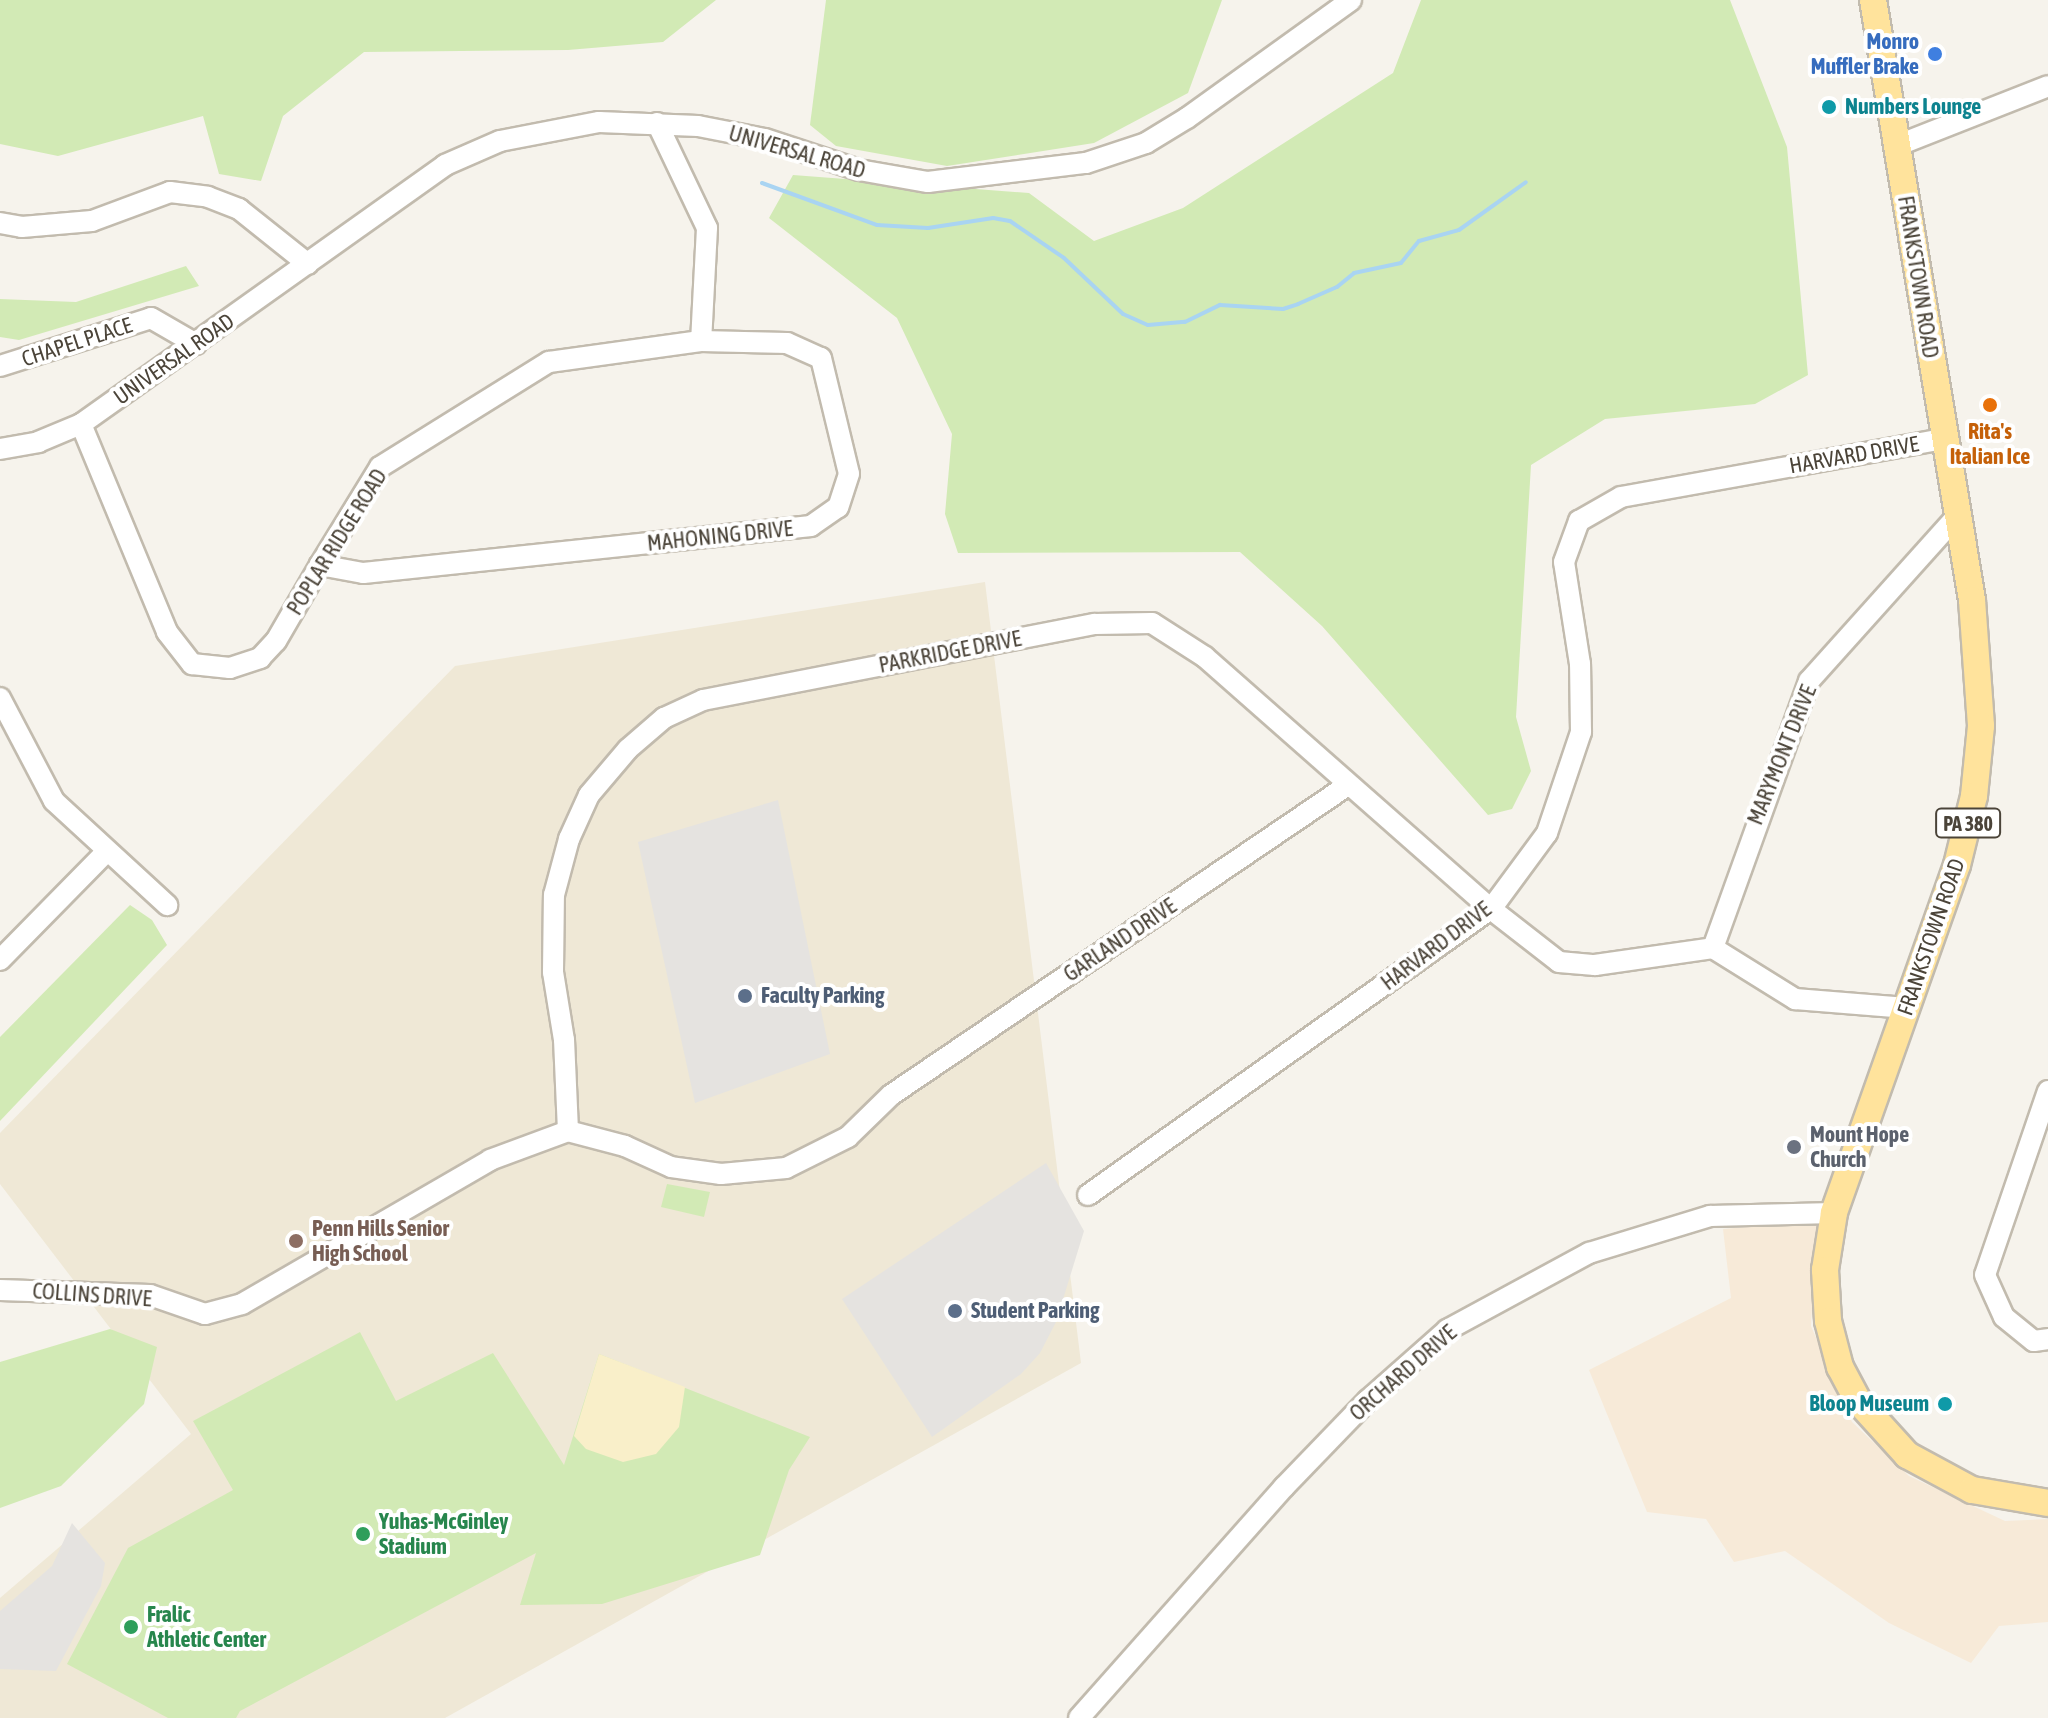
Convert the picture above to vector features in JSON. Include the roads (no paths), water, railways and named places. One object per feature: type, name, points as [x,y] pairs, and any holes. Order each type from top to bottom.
[{"type":"main road","name":"FRANKSTOWN ROAD","points":[[1873,0],[1978,650],[1978,759],[1957,865],[1834,1213],[1825,1270],[1828,1321],[1840,1367],[1859,1402],[1907,1455],[1938,1475],[1995,1497],[2048,1503]]},
{"type":"street","name":"UNIVERSAL ROAD","points":[[0,449],[38,442],[81,424],[445,165],[500,141],[599,122],[657,123],[765,139],[859,170],[928,182],[1086,163],[1146,143],[1351,0]]},
{"type":"street","points":[[1896,146],[2048,86]]},
{"type":"street","points":[[657,123],[707,228],[701,341]]},
{"type":"street","points":[[0,223],[22,227],[92,221],[170,192],[208,197],[239,209],[308,264]]},
{"type":"street","name":"CHAPEL PLACE","points":[[0,366],[151,318],[196,344]]},
{"type":"street","name":"MAHONING DRIVE","points":[[320,565],[363,573],[811,526],[838,507],[849,474],[821,358],[787,343],[701,341]]},
{"type":"street","name":"POPLAR RIDGE ROAD","points":[[81,424],[167,632],[192,664],[230,668],[260,658],[276,641],[380,467],[549,362],[701,341]]},
{"type":"street","name":"HARVARD DRIVE","points":[[1088,1195],[1491,909],[1547,833],[1581,732],[1580,664],[1564,562],[1579,521],[1621,497],[1944,439]]},
{"type":"street","name":"MARYMONT DRIVE","points":[[1713,948],[1757,814],[1809,681],[1957,516]]},
{"type":"street","name":"PARKRIDGE DRIVE","points":[[568,1131],[564,1040],[553,972],[554,895],[569,839],[589,795],[628,749],[664,718],[703,700],[1095,624],[1152,623],[1205,657],[1491,909],[1559,962],[1595,965],[1713,948]]},
{"type":"street","points":[[0,698],[54,801],[105,853],[167,905]]},
{"type":"street","name":"GARLAND DRIVE","points":[[568,1131],[625,1146],[671,1167],[721,1174],[786,1168],[848,1137],[891,1095],[1348,785]]},
{"type":"street","points":[[0,960],[105,853]]},
{"type":"street","points":[[1713,948],[1795,999],[1907,1008]]},
{"type":"street","points":[[2048,1091],[1985,1275],[2004,1317],[2034,1341],[2048,1339]]},
{"type":"street","name":"COLLINS DRIVE","points":[[0,1290],[150,1295],[205,1314],[242,1304],[490,1160],[568,1131]]},
{"type":"street","name":"ORCHARD DRIVE","points":[[1079,1718],[1284,1487],[1368,1400],[1447,1330],[1589,1253],[1710,1216],[1834,1213]]},
{"type":"waterway","points":[[762,183],[877,225],[928,228],[993,218],[1010,221],[1064,258],[1123,314],[1148,325],[1185,322],[1220,305],[1283,309],[1298,304],[1337,287],[1354,273],[1401,263],[1419,241],[1459,230],[1526,182]]},
{"type":"place","name":"Monro Muffler Brake","points":[[1935,54]]},
{"type":"place","name":"Numbers Lounge","points":[[1829,107]]},
{"type":"place","name":"Rita's Italian Ice","points":[[1990,405]]},
{"type":"place","name":"Faculty Parking","points":[[745,996]]},
{"type":"place","name":"Mount Hope Church","points":[[1794,1147]]},
{"type":"place","name":"Penn Hills Senior High School","points":[[296,1241]]},
{"type":"place","name":"Student Parking","points":[[955,1311]]},
{"type":"place","name":"Bloop Museum","points":[[1945,1404]]},
{"type":"place","name":"Yuhas-McGinley Stadium","points":[[363,1534]]},
{"type":"place","name":"Fralic Athletic Center","points":[[131,1627]]}]
